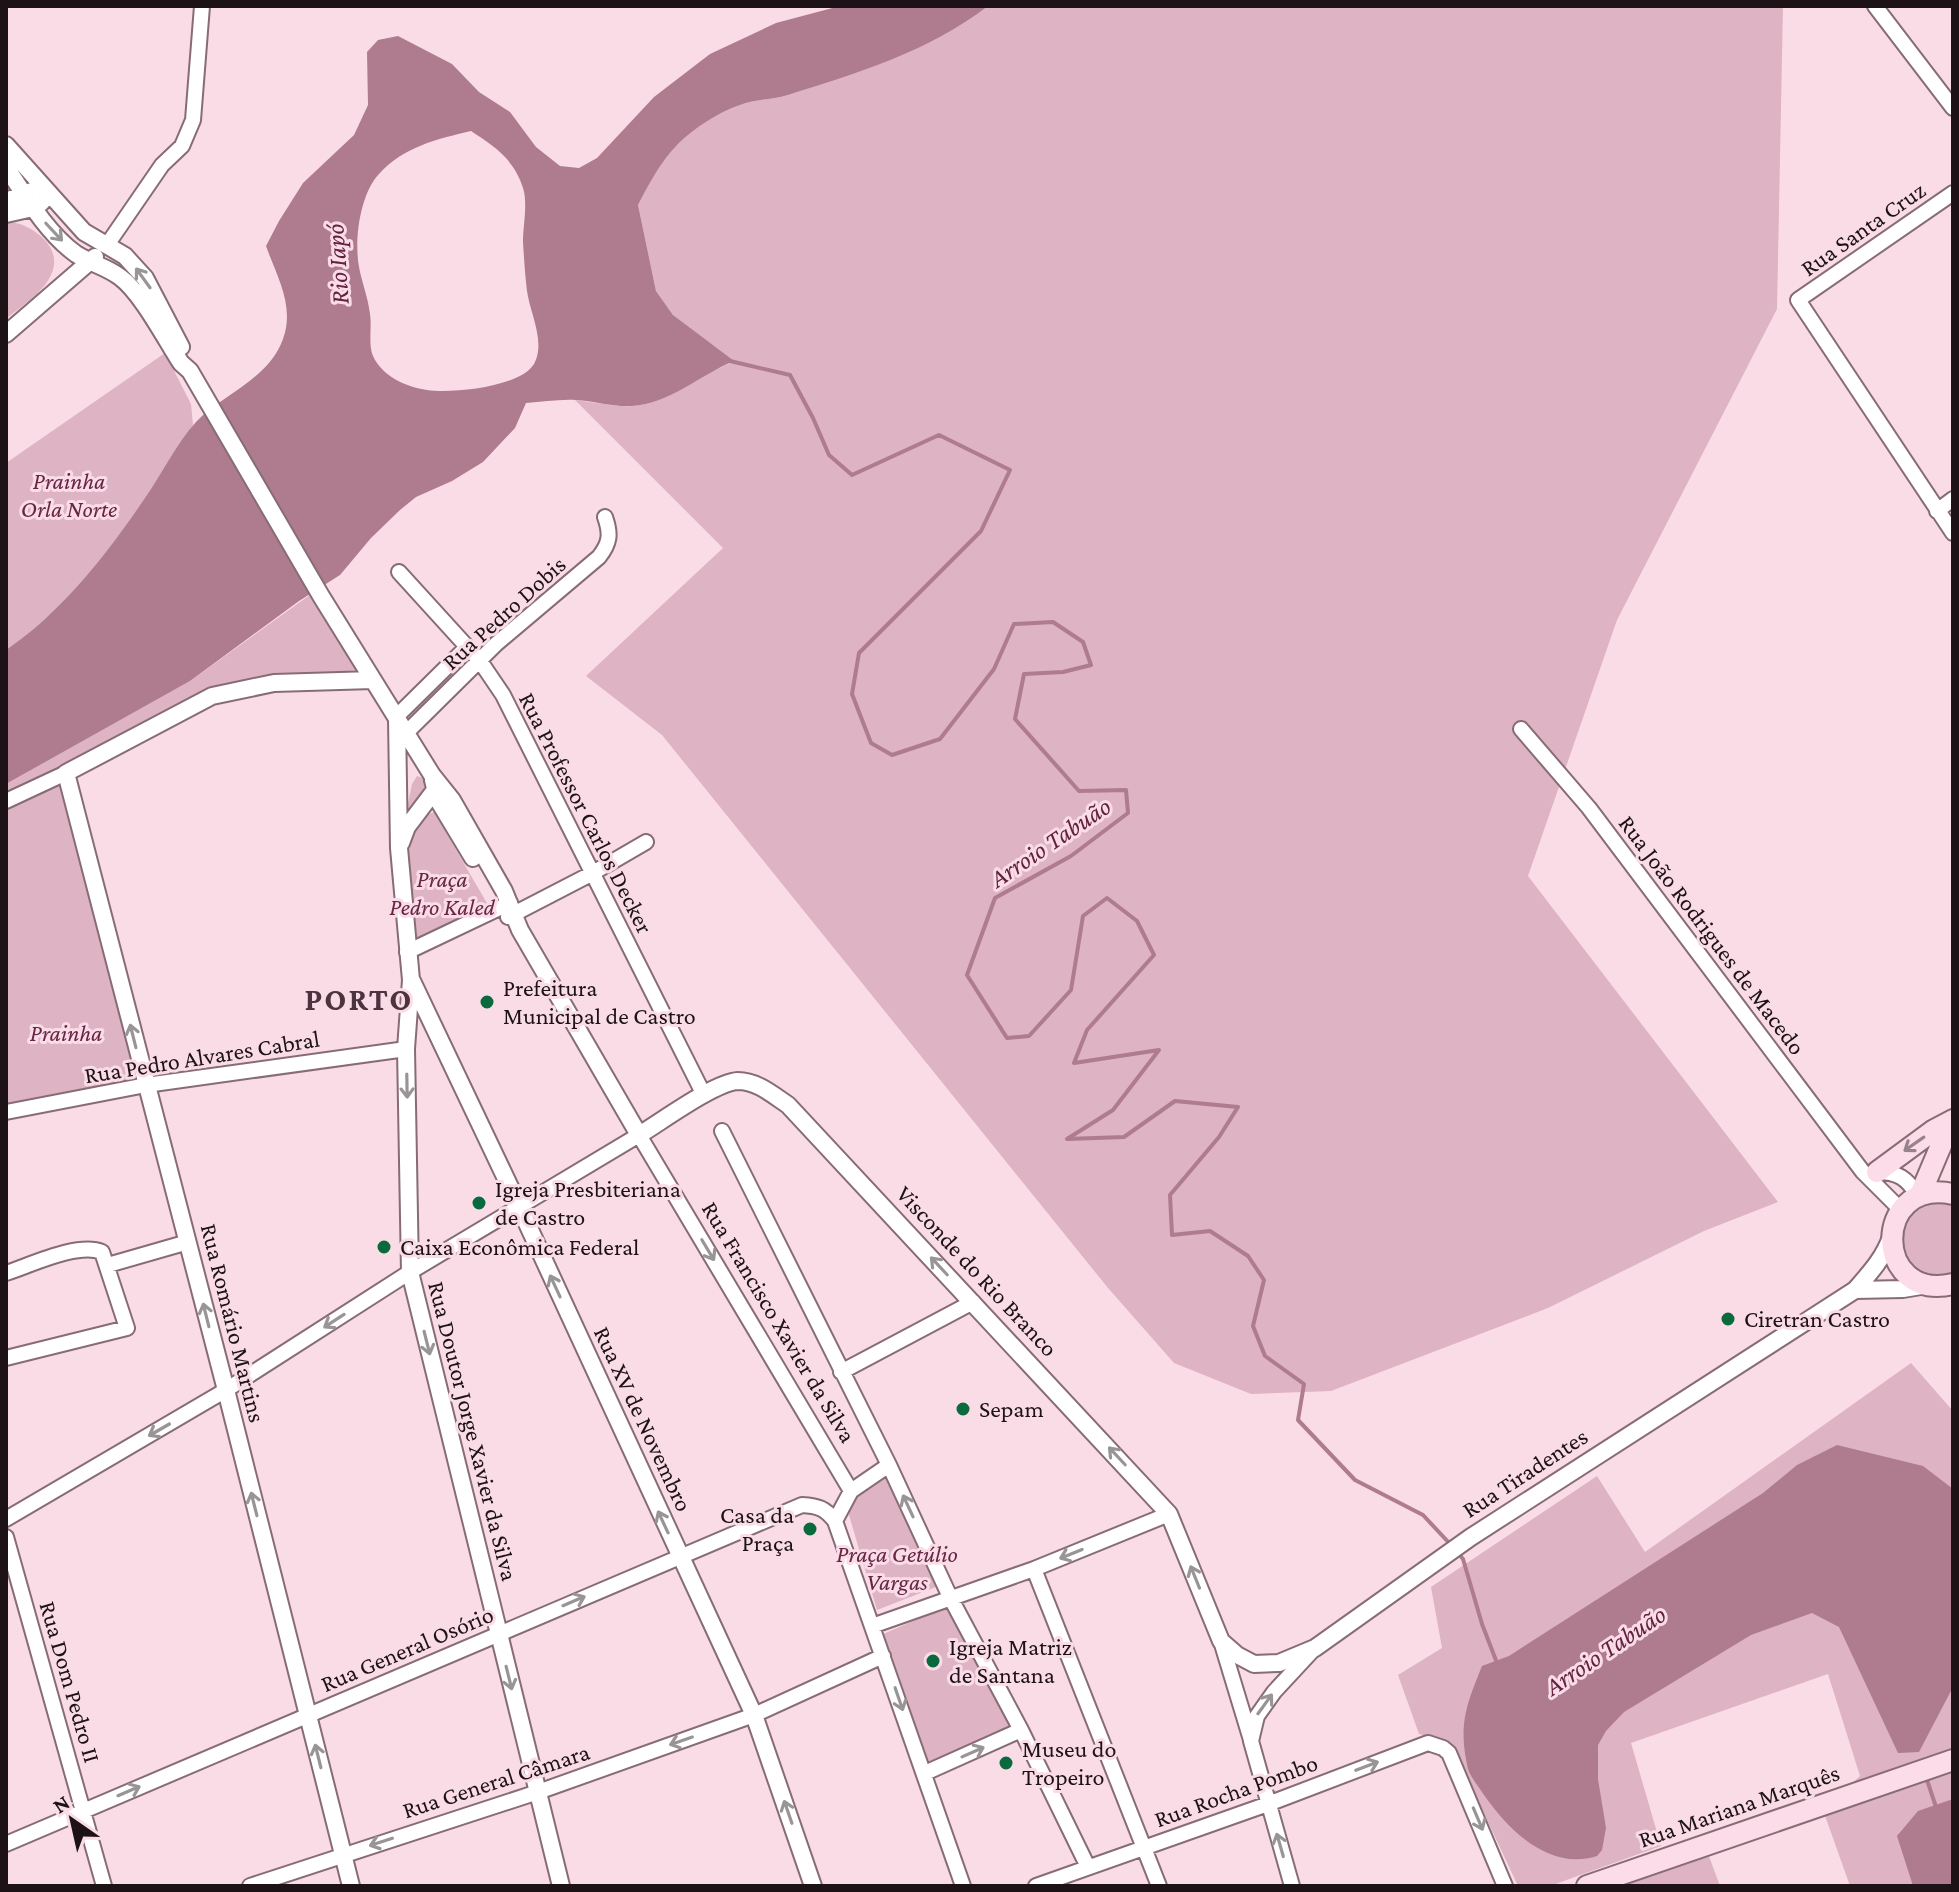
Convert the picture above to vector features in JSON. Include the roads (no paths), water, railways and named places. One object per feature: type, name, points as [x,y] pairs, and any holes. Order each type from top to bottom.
[{"type":"main road","points":[[1879,1177],[1934,1130],[1949,1130]]},
{"type":"main road","points":[[1949,1130],[1945,1172],[1953,1183]]},
{"type":"main road","points":[[1919,1196],[1949,1130]]},
{"type":"main road","points":[[1953,1194],[1941,1191],[1919,1196],[1901,1210],[1891,1237],[1893,1254],[1900,1268],[1912,1279],[1938,1285],[1953,1304]]},
{"type":"main road","name":"Rua Mariana Marquês","points":[[1587,1886],[1944,1763]]},
{"type":"street","points":[[6,334],[107,245],[154,175],[182,146],[193,120],[202,6]]},
{"type":"street","points":[[1875,6],[1953,108]]},
{"type":"street","points":[[6,145],[84,232],[125,256],[145,278],[177,338],[190,371]]},
{"type":"street","points":[[6,167],[29,201],[72,251],[119,276],[132,288],[181,363],[190,371]]},
{"type":"street","points":[[6,214],[45,191]]},
{"type":"street","name":"Rua Santa Cruz","points":[[1937,511],[1798,300],[1953,193]]},
{"type":"street","points":[[6,201],[29,201]]},
{"type":"street","name":"Rua Francisco Xavier da Silva","points":[[190,371],[321,596],[434,779],[452,800],[520,930],[851,1491]]},
{"type":"street","points":[[1953,499],[1937,511],[1953,533]]},
{"type":"street","name":"Rua Pedro Dobis","points":[[407,732],[496,644],[599,557],[608,545],[610,531],[605,517]]},
{"type":"street","name":"Rua Professor Carlos Decker","points":[[399,572],[480,661],[503,695],[704,1095]]},
{"type":"street","name":"Rua Pedro Dobis","points":[[397,716],[467,647]]},
{"type":"street","points":[[6,801],[212,696],[274,683],[373,680]]},
{"type":"street","points":[[397,716],[399,848],[411,980]]},
{"type":"street","name":"Rua João Rodrigues de Macedo","points":[[1521,729],[1589,808],[1879,1177]]},
{"type":"street","points":[[398,775],[415,767],[434,779],[399,848]]},
{"type":"street","name":"Rua Romário Martins","points":[[66,773],[351,1886]]},
{"type":"street","points":[[407,952],[591,874],[646,842]]},
{"type":"street","name":"Rua XV de Novembro","points":[[411,980],[754,1715],[813,1886]]},
{"type":"street","name":"Rua Doutor Jorge Xavier da Silva","points":[[411,980],[406,1049],[410,1272],[561,1886]]},
{"type":"street","points":[[408,1018],[415,1013],[426,1012]]},
{"type":"street","points":[[406,1049],[427,1039],[434,1030]]},
{"type":"street","name":"Rua Pedro Alvares Cabral","points":[[6,1112],[146,1085],[406,1049]]},
{"type":"street","name":"Visconde do Rio Branco","points":[[704,1095],[736,1081],[756,1084],[788,1105],[1169,1514]]},
{"type":"street","points":[[6,1519],[226,1390],[410,1272],[704,1095]]},
{"type":"street","points":[[722,1131],[889,1465],[950,1597],[1021,1730],[1088,1867]]},
{"type":"street","points":[[1879,1177],[1904,1177],[1919,1196]]},
{"type":"street","points":[[1879,1177],[1901,1210]]},
{"type":"street","points":[[1855,1290],[1871,1273],[1891,1237]]},
{"type":"street","points":[[108,1265],[188,1242]]},
{"type":"street","points":[[6,1273],[92,1247],[102,1252],[108,1265],[127,1328],[6,1358]]},
{"type":"street","points":[[1855,1290],[1938,1285]]},
{"type":"street","name":"Rua Tiradentes","points":[[1221,1641],[1254,1664],[1279,1663],[1315,1648],[1471,1537],[1855,1290]]},
{"type":"street","points":[[841,1372],[973,1302]]},
{"type":"street","points":[[889,1465],[851,1491],[835,1521],[963,1886]]},
{"type":"street","name":"Rua General Osório","points":[[6,1844],[802,1505],[818,1506],[835,1521]]},
{"type":"street","points":[[872,1626],[1034,1569],[1169,1514],[1221,1641],[1292,1886]]},
{"type":"street","name":"Rua Dom Pedro II","points":[[6,1537],[104,1886]]},
{"type":"street","points":[[1034,1569],[1159,1886]]},
{"type":"street","points":[[1251,1741],[1257,1716],[1274,1692],[1315,1648]]},
{"type":"street","name":"Rua General Câmara","points":[[250,1886],[538,1792],[754,1715],[883,1656]]},
{"type":"street","points":[[925,1773],[1021,1730]]},
{"type":"street","name":"Rua Rocha Pombo","points":[[1036,1886],[1268,1804],[1428,1743],[1449,1753],[1505,1886]]},
{"type":"water","name":"Rio Iapó","points":[[840,6],[988,6],[942,36],[892,59],[788,95],[746,103],[724,112],[691,132],[666,158],[638,205],[656,291],[673,315],[734,361],[672,395],[646,404],[625,406],[570,400],[526,403],[515,428],[483,462],[452,481],[416,497],[371,538],[340,575],[299,601],[190,681],[6,784],[6,650],[65,600],[99,561],[196,422],[256,375],[276,353],[286,327],[286,303],[266,246],[303,183],[354,135],[368,105],[367,52],[378,40],[398,36],[452,64],[479,92],[510,112],[536,147],[560,166],[579,168],[597,158],[654,97],[710,54],[776,23]],"holes":[[[471,131],[509,161],[523,188],[525,273],[538,336],[538,354],[528,371],[502,383],[452,391],[419,388],[389,375],[377,363],[372,352],[370,314],[358,256],[358,231],[363,205],[372,183],[399,157],[421,145]]]},
{"type":"water","points":[[1837,1445],[1923,1466],[1953,1489],[1953,1687],[1919,1752],[1898,1753],[1839,1627],[1812,1613],[1751,1635],[1624,1712],[1606,1731],[1598,1745],[1598,1779],[1606,1828],[1602,1850],[1597,1856],[1563,1858],[1532,1845],[1518,1834],[1494,1809],[1468,1769],[1465,1716],[1482,1666],[1509,1656],[1763,1493],[1797,1465]]},
{"type":"water","points":[[1953,1799],[1953,1886],[1913,1886],[1897,1836],[1918,1811]]},
{"type":"waterway","name":"Arroio Tabuão","points":[[730,361],[790,375],[829,455],[852,475],[939,435],[1010,470],[981,531],[859,653],[852,694],[871,743],[892,755],[940,739],[994,669],[1014,624],[1053,622],[1083,642],[1091,665],[1063,672],[1024,674],[1015,719],[1079,791],[1126,790],[1128,813],[1071,856],[995,898],[967,975],[1007,1038],[1029,1036],[1071,990],[1083,916],[1107,898],[1137,921],[1154,955],[1087,1030],[1074,1063],[1159,1050],[1113,1110],[1067,1139],[1124,1137],[1175,1101],[1238,1107],[1219,1137],[1170,1195],[1172,1235],[1210,1231],[1248,1256],[1264,1280],[1253,1326],[1265,1356],[1304,1384],[1298,1420],[1355,1480],[1423,1515],[1451,1545]]},
{"type":"waterway","name":"Arroio Tabuão","points":[[1457,1552],[1463,1559],[1497,1663]]},
{"type":"waterway","name":"Arroio Tabuão","points":[[1926,1777],[1937,1810]]},
{"type":"place","name":"Prefeitura Municipal de Castro","points":[[487,1002]]},
{"type":"place","name":"Igreja Presbiteriana de Castro","points":[[479,1203]]},
{"type":"place","name":"Caixa Econômica Federal","points":[[384,1247]]},
{"type":"place","name":"Ciretran Castro","points":[[1728,1319]]},
{"type":"place","name":"Sepam","points":[[963,1409]]},
{"type":"place","name":"Casa da Praça","points":[[810,1529]]},
{"type":"place","name":"Igreja Matriz de Santana","points":[[933,1661]]},
{"type":"place","name":"Museu do Tropeiro","points":[[1006,1763]]},
{"type":"district","name":"PORTO","points":[[359,999]]},
{"type":"park label","name":"Prainha Orla Norte","points":[[69,495]]},
{"type":"park label","name":"Praça Pedro Kaled","points":[[442,893]]},
{"type":"park label","name":"Prainha","points":[[66,1033]]},
{"type":"park label","name":"Praça Getúlio Vargas","points":[[897,1568]]}]
